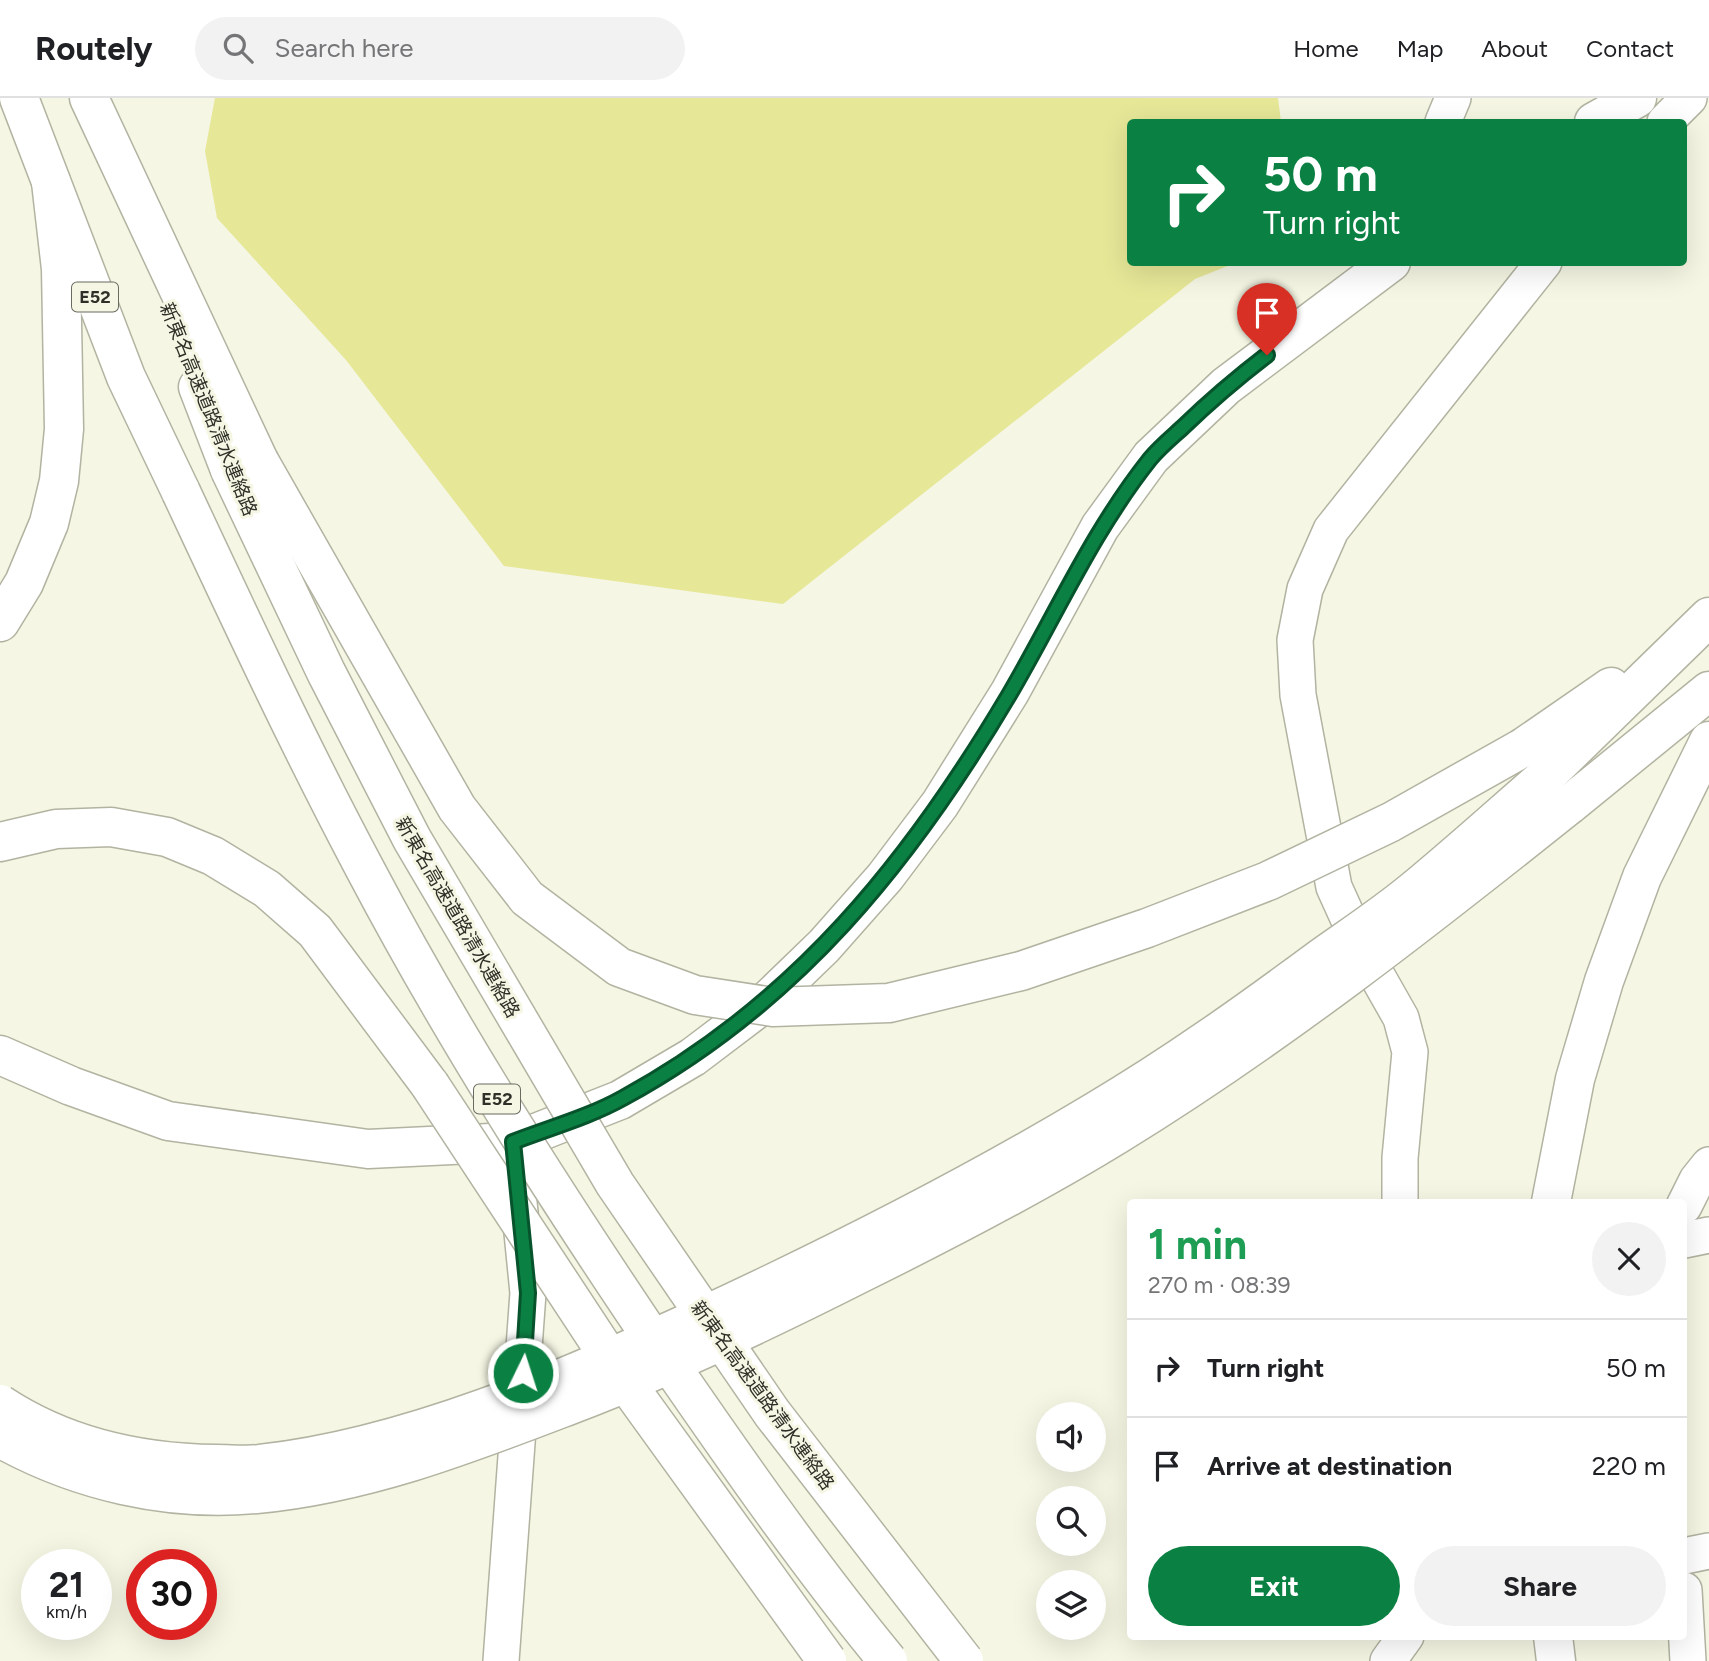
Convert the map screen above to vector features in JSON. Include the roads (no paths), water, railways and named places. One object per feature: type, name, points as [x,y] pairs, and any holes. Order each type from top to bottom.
[{"type":"main road","name":"E52","points":[[19,98],[126,377],[272,687],[359,858],[468,1051],[571,1219],[722,1440],[888,1661]]},
{"type":"main road","name":"新東名高速道路清水連絡路","points":[[88,98],[244,465],[326,672],[412,839],[615,1184],[772,1413],[964,1661]]},
{"type":"main road","points":[[1599,119],[1637,98]]},
{"type":"main road","points":[[0,622],[24,583],[49,523],[59,481],[64,429],[61,269],[51,182]]},
{"type":"main road","points":[[0,1055],[71,1086],[168,1121],[368,1149],[513,1142],[620,1100],[693,1057],[767,1001],[824,946],[885,877],[940,804],[1010,692],[1100,527],[1151,457],[1226,386],[1386,266]]},
{"type":"main road","points":[[244,465],[457,808],[527,898],[619,967],[695,995],[773,1007],[889,1003],[1021,971],[1147,928],[1268,881],[1391,822],[1546,776],[1709,691]]},
{"type":"main road","points":[[0,1404],[27,1422],[125,1457],[180,1464],[256,1465],[329,1453],[396,1436],[461,1415],[625,1352],[816,1263],[943,1198],[1098,1110],[1257,1005],[1411,892],[1546,776],[1706,620]]},
{"type":"main road","points":[[1552,1199],[1575,1079],[1604,981],[1642,877],[1709,741]]},
{"type":"main road","points":[[0,1438],[62,1468],[119,1485],[175,1493],[253,1494],[333,1483],[399,1467],[643,1377],[950,1229],[1119,1134],[1283,1023],[1422,922],[1546,776]]},
{"type":"main road","points":[[0,842],[56,829],[111,827],[167,837],[214,856],[267,889],[314,931],[430,1086],[624,1380],[827,1661]]},
{"type":"main road","points":[[1553,1640],[1556,1661]]},
{"type":"street","points":[[1444,119],[1452,98]]},
{"type":"street","points":[[1668,119],[1689,98]]},
{"type":"street","points":[[1400,1199],[1400,1158],[1410,1052],[1401,1018],[1363,951],[1334,887],[1298,695],[1295,640],[1305,589],[1331,530],[1541,266]]},
{"type":"street","points":[[501,1661],[528,1293],[513,1142]]},
{"type":"street","points":[[1687,1200],[1697,1180],[1709,1165]]},
{"type":"street","points":[[1687,1239],[1709,1235]]},
{"type":"street","points":[[1687,1555],[1709,1551]]},
{"type":"street","points":[[1388,1661],[1403,1640]]},
{"type":"street","points":[[1687,1640],[1688,1661]]}]
